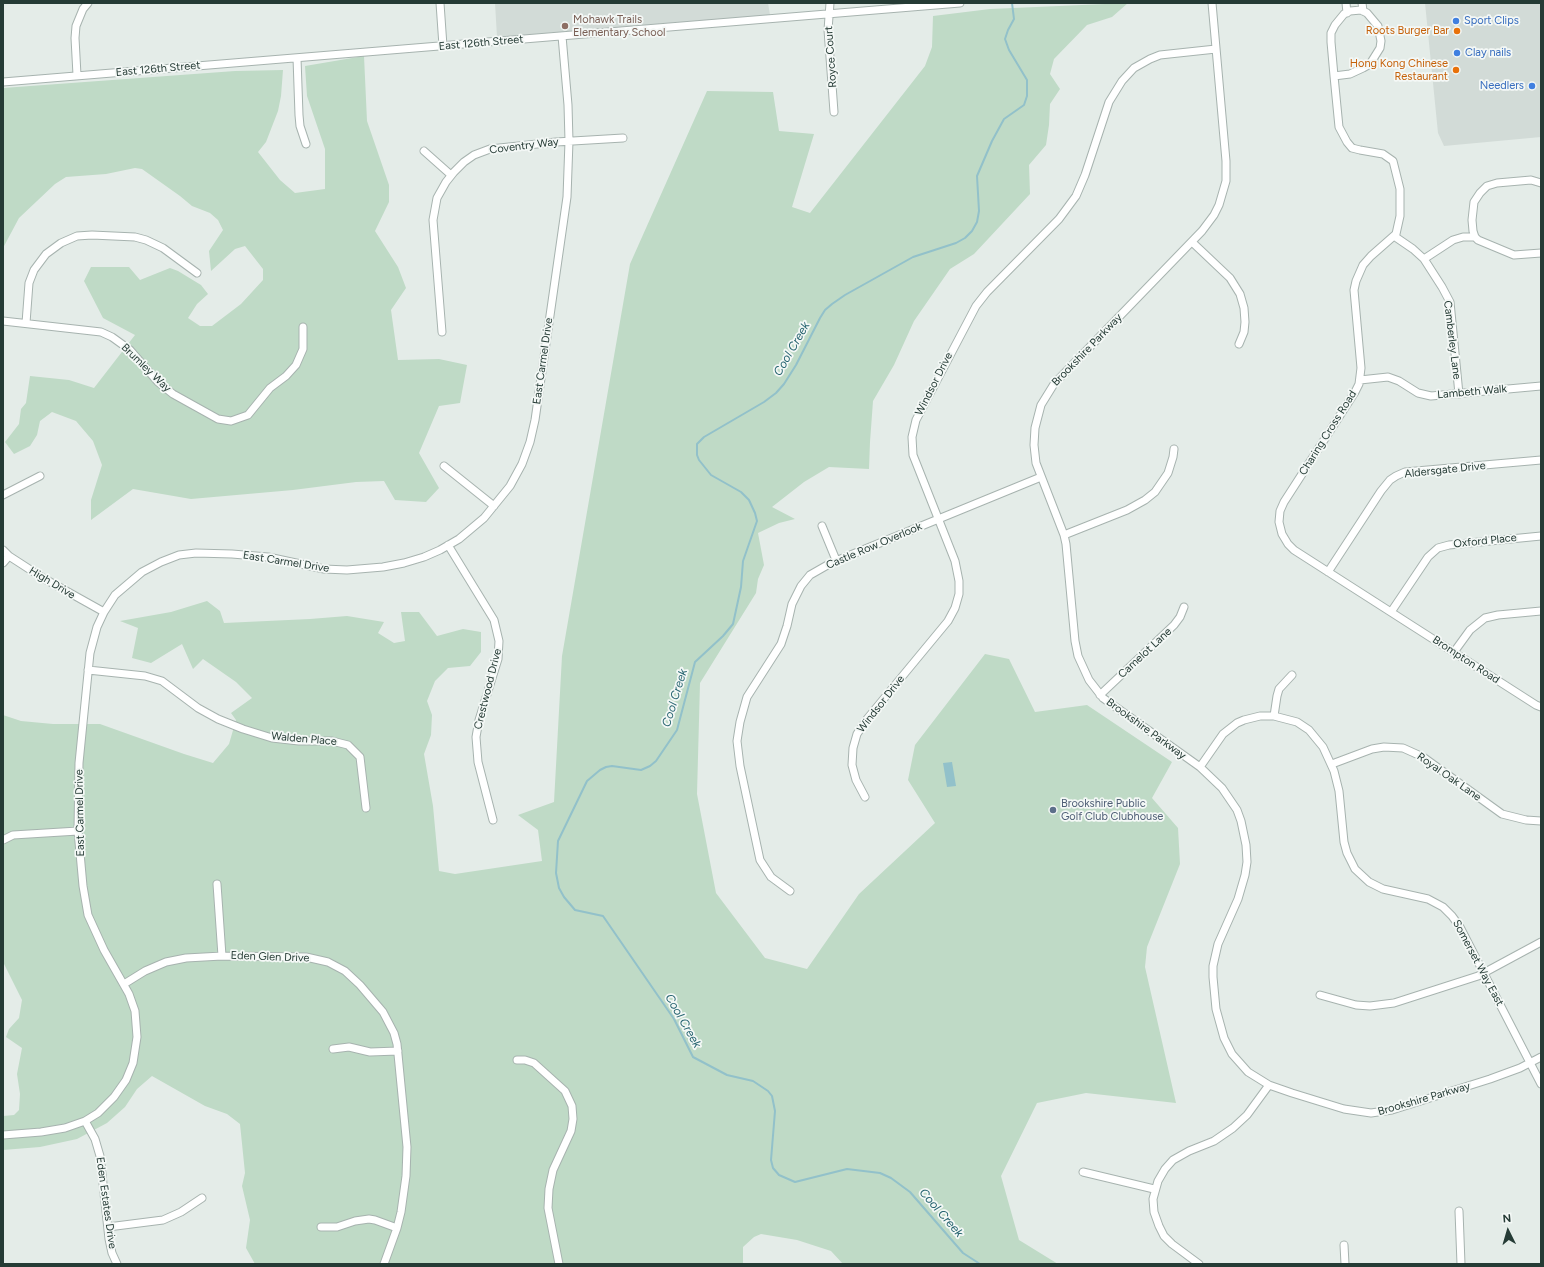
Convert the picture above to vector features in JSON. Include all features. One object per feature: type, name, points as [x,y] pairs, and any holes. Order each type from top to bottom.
[{"type":"street","points":[[77,75],[75,51],[76,26],[83,9],[88,3]]},
{"type":"street","points":[[440,3],[443,46]]},
{"type":"street","name":"Royce Court","points":[[830,3],[828,30],[834,112]]},
{"type":"street","name":"East 126th Street","points":[[3,82],[960,3]]},
{"type":"street","name":"Brookshire Parkway","points":[[1212,3],[1226,161],[1226,181],[1219,205],[1214,215],[1192,242],[1049,390],[1038,413],[1035,428],[1034,454],[1041,477],[1064,534],[1068,556],[1076,648],[1084,672],[1100,695],[1200,767],[1216,781],[1228,795],[1237,810],[1245,834],[1247,854],[1246,875],[1218,944],[1213,977],[1218,1019],[1227,1046],[1248,1072],[1269,1085],[1344,1110],[1363,1113],[1381,1112],[1490,1079],[1513,1071],[1541,1057]]},
{"type":"street","points":[[1346,3],[1347,12]]},
{"type":"street","points":[[1362,3],[1363,11]]},
{"type":"street","points":[[1334,76],[1350,74],[1370,64],[1380,48],[1378,26],[1363,11],[1354,10],[1347,12],[1337,22],[1331,33],[1331,42],[1334,76],[1339,127],[1352,148],[1383,154],[1393,161],[1396,168],[1401,199],[1397,231],[1394,236]]},
{"type":"street","name":"East Carmel Drive","points":[[3,1135],[41,1132],[65,1128],[85,1121],[98,1113],[114,1097],[126,1080],[134,1063],[137,1038],[135,1011],[124,984],[104,950],[88,916],[83,886],[78,831],[79,763],[92,642],[104,612],[115,595],[142,572],[161,562],[179,556],[196,554],[232,554],[268,557],[324,569],[360,570],[404,563],[424,557],[448,545],[470,531],[494,506],[510,486],[522,464],[530,442],[535,420],[567,197],[569,141],[568,105],[562,36]]},
{"type":"street","name":"Windsor Drive","points":[[866,797],[858,784],[852,769],[852,754],[857,734],[867,719],[948,621],[958,600],[958,574],[955,561],[915,462],[912,450],[912,433],[916,420],[970,315],[987,292],[1072,203],[1085,175],[1109,102],[1116,88],[1128,74],[1142,63],[1160,55],[1216,49]]},
{"type":"street","points":[[297,58],[300,126],[306,144]]},
{"type":"street","name":"Coventry Way","points":[[442,332],[433,220],[437,198],[451,175],[464,162],[474,155],[490,149],[569,141],[623,138]]},
{"type":"street","points":[[424,152],[451,175]]},
{"type":"street","points":[[1541,183],[1531,180],[1497,183],[1487,186],[1474,202],[1472,220],[1473,231],[1478,240],[1514,255],[1541,253]]},
{"type":"street","points":[[26,323],[29,283],[34,270],[46,254],[61,242],[77,236],[92,235],[135,237],[146,240],[163,248],[197,273]]},
{"type":"street","name":"Camberley Lane","points":[[1394,236],[1413,249],[1424,259],[1450,302],[1459,394]]},
{"type":"street","name":"Charing Cross Road","points":[[1391,612],[1294,550],[1282,534],[1279,522],[1280,512],[1284,502],[1355,392],[1360,380],[1361,368],[1354,290],[1356,281],[1363,265],[1394,236]]},
{"type":"street","points":[[1424,259],[1452,240],[1463,237],[1475,237]]},
{"type":"street","points":[[1192,242],[1226,274],[1240,294],[1244,308],[1245,322],[1244,332],[1239,344]]},
{"type":"street","name":"Brumley Way","points":[[3,321],[102,332],[130,350],[158,382],[173,394],[218,419],[231,421],[248,415],[270,388],[286,376],[296,365],[303,349],[304,327]]},
{"type":"street","name":"Lambeth Walk","points":[[1360,380],[1388,377],[1399,381],[1424,395],[1431,396],[1541,386]]},
{"type":"street","points":[[1064,534],[1127,510],[1145,500],[1155,492],[1165,478],[1171,465],[1174,449]]},
{"type":"street","name":"Aldersgate Drive","points":[[1328,572],[1381,491],[1390,480],[1396,476],[1405,472],[1541,460]]},
{"type":"street","points":[[444,466],[494,506]]},
{"type":"street","points":[[3,495],[40,476]]},
{"type":"street","name":"Castle Row Overlook","points":[[790,891],[770,877],[760,860],[740,766],[738,735],[747,697],[781,644],[792,604],[798,592],[810,575],[836,560],[1041,477]]},
{"type":"street","points":[[822,526],[836,560]]},
{"type":"street","name":"Oxford Place","points":[[1391,612],[1428,558],[1438,548],[1449,545],[1541,536]]},
{"type":"street","name":"Crestwood Drive","points":[[448,545],[494,620],[499,640],[498,659],[479,720],[476,738],[478,762],[493,820]]},
{"type":"street","name":"High Drive","points":[[3,550],[9,556],[43,578],[104,612]]},
{"type":"street","points":[[3,563],[9,556]]},
{"type":"street","name":"Camelot Lane","points":[[1100,695],[1174,625],[1180,617],[1184,607]]},
{"type":"street","points":[[1454,652],[1470,630],[1485,618],[1498,615],[1541,611]]},
{"type":"street","name":"Brompton Road","points":[[1391,612],[1541,707]]},
{"type":"street","name":"Walden Place","points":[[88,670],[145,676],[162,681],[198,708],[243,730],[272,738],[332,741],[348,745],[355,750],[360,757],[366,808]]},
{"type":"street","points":[[1274,716],[1279,689],[1292,675]]},
{"type":"street","name":"Somerset Way East","points":[[1200,767],[1223,734],[1237,723],[1252,717],[1274,716],[1297,722],[1309,730],[1319,741],[1332,764],[1339,791],[1344,842],[1347,853],[1355,869],[1369,882],[1383,889],[1421,897],[1435,902],[1443,907],[1452,916],[1460,927],[1541,1084]]},
{"type":"street","name":"Royal Oak Lane","points":[[1332,764],[1372,749],[1384,747],[1403,748],[1423,757],[1502,814],[1522,820],[1541,821]]},
{"type":"street","points":[[3,840],[13,835],[78,831]]},
{"type":"street","points":[[217,884],[222,956]]},
{"type":"street","points":[[1320,995],[1351,1005],[1370,1006],[1386,1004],[1476,977],[1541,942]]},
{"type":"street","name":"Eden Glen Drive","points":[[124,984],[145,971],[166,962],[186,958],[222,956],[306,957],[328,962],[345,971],[360,985],[383,1012],[394,1033],[398,1051],[406,1148],[406,1176],[397,1228],[384,1264]]},
{"type":"street","points":[[333,1049],[349,1047],[370,1052],[398,1051]]},
{"type":"street","points":[[516,1060],[525,1060],[534,1063],[565,1091],[572,1106],[573,1119],[571,1131],[553,1170],[549,1189],[548,1208],[559,1264]]},
{"type":"street","points":[[1199,1264],[1172,1244],[1162,1233],[1154,1212],[1154,1189],[1162,1174],[1173,1160],[1189,1151],[1214,1141],[1233,1128],[1247,1115],[1269,1085]]},
{"type":"street","name":"Eden Estates Drive","points":[[85,1121],[95,1139],[100,1156],[112,1253],[117,1264]]},
{"type":"street","points":[[1083,1172],[1154,1189]]},
{"type":"street","points":[[108,1227],[163,1220],[181,1212],[202,1198]]},
{"type":"street","points":[[1459,1211],[1461,1264]]},
{"type":"street","points":[[322,1227],[337,1227],[355,1221],[368,1219],[397,1228]]},
{"type":"street","points":[[1344,1245],[1345,1264]]},
{"type":"shaded area","name":"Mohawk Trails Elementary School","points":[[495,3],[768,3],[770,15],[497,37]]},
{"type":"shaded area","points":[[1425,3],[1541,3],[1541,137],[1444,146],[1438,133]]},
{"type":"green space","points":[[1128,3],[1112,17],[1087,25],[1054,59],[1050,74],[1060,89],[1050,104],[1046,145],[1029,165],[1030,194],[974,254],[950,269],[914,321],[894,365],[873,401],[869,469],[829,467],[804,482],[772,507],[795,519],[779,523],[758,533],[764,565],[758,579],[756,593],[700,683],[697,794],[716,893],[765,958],[807,969],[859,894],[935,823],[908,780],[915,745],[985,654],[1009,659],[1035,712],[1087,705],[1172,762],[1152,798],[1178,828],[1180,864],[1147,947],[1145,967],[1176,1103],[1086,1093],[1037,1103],[1001,1176],[1019,1240],[1058,1264],[843,1264],[831,1251],[797,1240],[761,1234],[754,1237],[743,1247],[743,1264],[255,1264],[246,1248],[250,1220],[242,1186],[245,1173],[240,1124],[227,1114],[205,1106],[152,1076],[137,1089],[125,1107],[107,1123],[77,1139],[40,1147],[3,1150],[3,1116],[14,1115],[19,1110],[20,1094],[17,1074],[22,1048],[6,1037],[9,1029],[19,1018],[22,1000],[3,962],[3,715],[21,721],[53,724],[100,724],[213,763],[229,744],[236,720],[231,713],[252,698],[236,682],[203,659],[193,669],[182,644],[151,663],[132,658],[138,628],[120,621],[171,612],[207,601],[220,611],[224,623],[347,616],[384,622],[378,633],[394,643],[405,641],[401,612],[419,612],[437,636],[463,629],[481,632],[481,652],[470,666],[448,668],[435,681],[427,701],[432,715],[431,735],[424,754],[433,806],[439,871],[455,874],[542,861],[538,830],[518,815],[554,802],[562,656],[630,264],[707,91],[773,92],[779,131],[814,134],[792,207],[810,213],[925,66],[932,47],[933,16],[990,9]]},
{"type":"green space","points":[[364,56],[367,121],[389,185],[389,202],[375,231],[398,267],[406,288],[391,310],[398,360],[439,359],[467,365],[460,403],[439,406],[419,453],[439,488],[426,502],[395,500],[384,481],[356,482],[293,490],[191,499],[133,489],[91,520],[91,500],[102,465],[93,441],[76,421],[52,412],[40,421],[37,435],[30,446],[14,454],[5,442],[19,424],[21,409],[26,403],[30,376],[69,380],[94,388],[135,335],[103,318],[84,281],[91,267],[129,267],[140,280],[170,268],[178,271],[201,285],[208,294],[197,304],[188,318],[200,326],[212,326],[241,304],[263,280],[263,269],[245,246],[235,249],[211,271],[209,251],[223,230],[218,220],[210,213],[192,206],[142,169],[135,168],[106,174],[66,177],[55,184],[19,218],[3,248],[3,88],[235,71],[283,70],[278,111],[266,142],[258,152],[280,180],[295,193],[325,189],[325,149],[307,96],[305,66]]},
{"type":"water","points":[[952,762],[956,786],[947,787],[943,763]]},
{"type":"waterway","name":"Cool Creek","points":[[980,1264],[963,1253],[910,1192],[891,1178],[880,1173],[847,1169],[795,1182],[779,1175],[773,1168],[771,1160],[775,1111],[772,1096],[768,1091],[753,1081],[727,1075],[693,1057],[674,1019],[603,916],[575,910],[564,897],[559,888],[556,873],[558,841],[587,781],[606,767],[612,766],[641,770],[650,766],[656,761],[677,730],[695,662],[723,636],[733,624],[741,587],[743,561],[757,521],[749,500],[741,492],[711,475],[699,460],[697,455],[697,444],[704,437],[764,402],[776,393],[784,384],[796,365],[825,310],[832,304],[845,295],[913,257],[956,243],[965,238],[972,231],[977,222],[979,211],[977,176],[992,141],[1004,119],[1024,105],[1027,96],[1027,80],[1009,50],[1005,39],[1014,19],[1012,3]]},
{"type":"place","name":"Sport Clips","points":[[1456,21]]},
{"type":"place","name":"Mohawk Trails Elementary School","points":[[565,26]]},
{"type":"place","name":"Roots Burger Bar","points":[[1457,31]]},
{"type":"place","name":"Clay nails","points":[[1457,53]]},
{"type":"place","name":"Hong Kong Chinese Restaurant","points":[[1456,70]]},
{"type":"place","name":"Needlers","points":[[1532,86]]},
{"type":"place","name":"Brookshire Public Golf Club Clubhouse","points":[[1053,810]]}]
